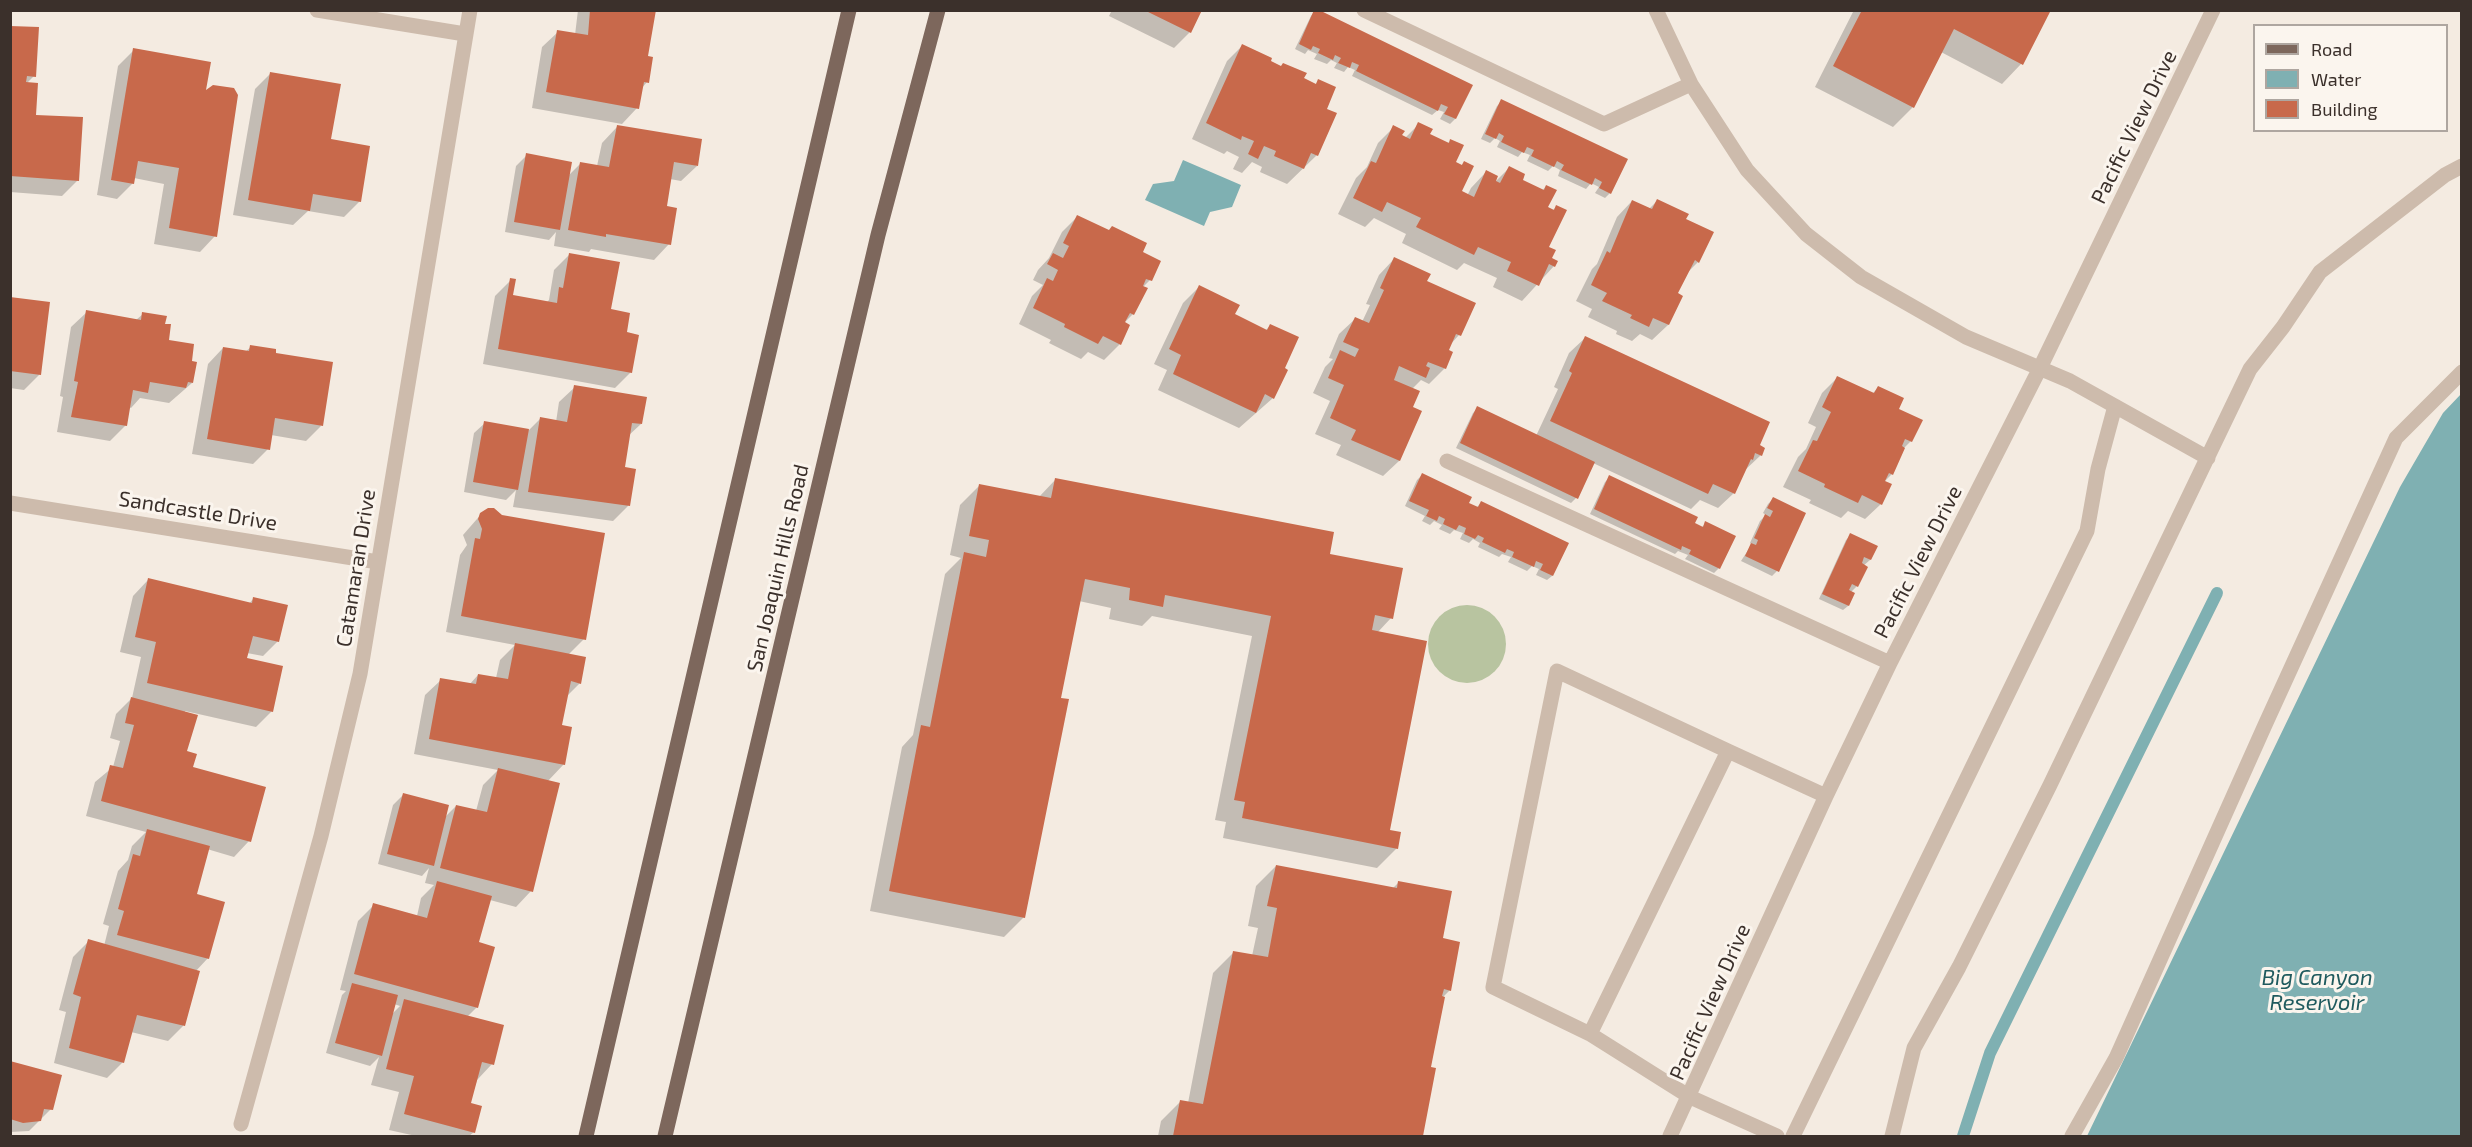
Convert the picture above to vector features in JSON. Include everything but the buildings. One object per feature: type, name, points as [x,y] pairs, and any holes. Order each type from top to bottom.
[{"type":"main road","points":[[586,1137],[849,10]]},
{"type":"main road","name":"San Joaquin Hills Road","points":[[665,1137],[878,235],[938,10]]},
{"type":"street","points":[[317,10],[465,34]]},
{"type":"street","name":"Catamaran Drive","points":[[241,1124],[321,836],[360,674],[470,10]]},
{"type":"street","points":[[1364,10],[1604,124],[1691,84]]},
{"type":"street","points":[[1656,10],[1691,84],[1747,170],[1806,234],[1861,277],[1965,337],[2040,368],[2115,406],[2208,458]]},
{"type":"street","name":"Pacific View Drive","points":[[1670,1137],[1826,796],[1890,663],[2040,368],[2213,10]]},
{"type":"street","points":[[1892,1137],[1914,1048],[1959,967],[2050,785],[2124,626],[2250,369],[2283,327],[2320,272],[2445,175],[2462,166]]},
{"type":"street","points":[[2072,1137],[2116,1058],[2397,438],[2462,372]]},
{"type":"street","points":[[1793,1137],[2087,531],[2098,469],[2115,406]]},
{"type":"street","points":[[1447,461],[1890,663]]},
{"type":"street","name":"Sandcastle Drive","points":[[10,503],[378,562]]},
{"type":"street","points":[[1777,1137],[1690,1097],[1590,1034],[1493,987],[1557,671],[1826,796]]},
{"type":"street","points":[[1590,1034],[1728,751]]},
{"type":"green space","points":[[1467,605],[1482,608],[1495,616],[1503,629],[1506,644],[1503,659],[1495,672],[1482,680],[1467,683],[1452,680],[1439,672],[1431,659],[1428,644],[1431,629],[1439,616],[1452,608]]},
{"type":"water","points":[[1183,160],[1241,185],[1232,207],[1210,212],[1204,226],[1145,200],[1153,184],[1174,181]]},
{"type":"water","name":"Big Canyon Reservoir","points":[[2461,394],[2461,1136],[2087,1136],[2400,487],[2443,413]]},
{"type":"waterway","points":[[1963,1136],[1990,1053],[2217,593]]}]
